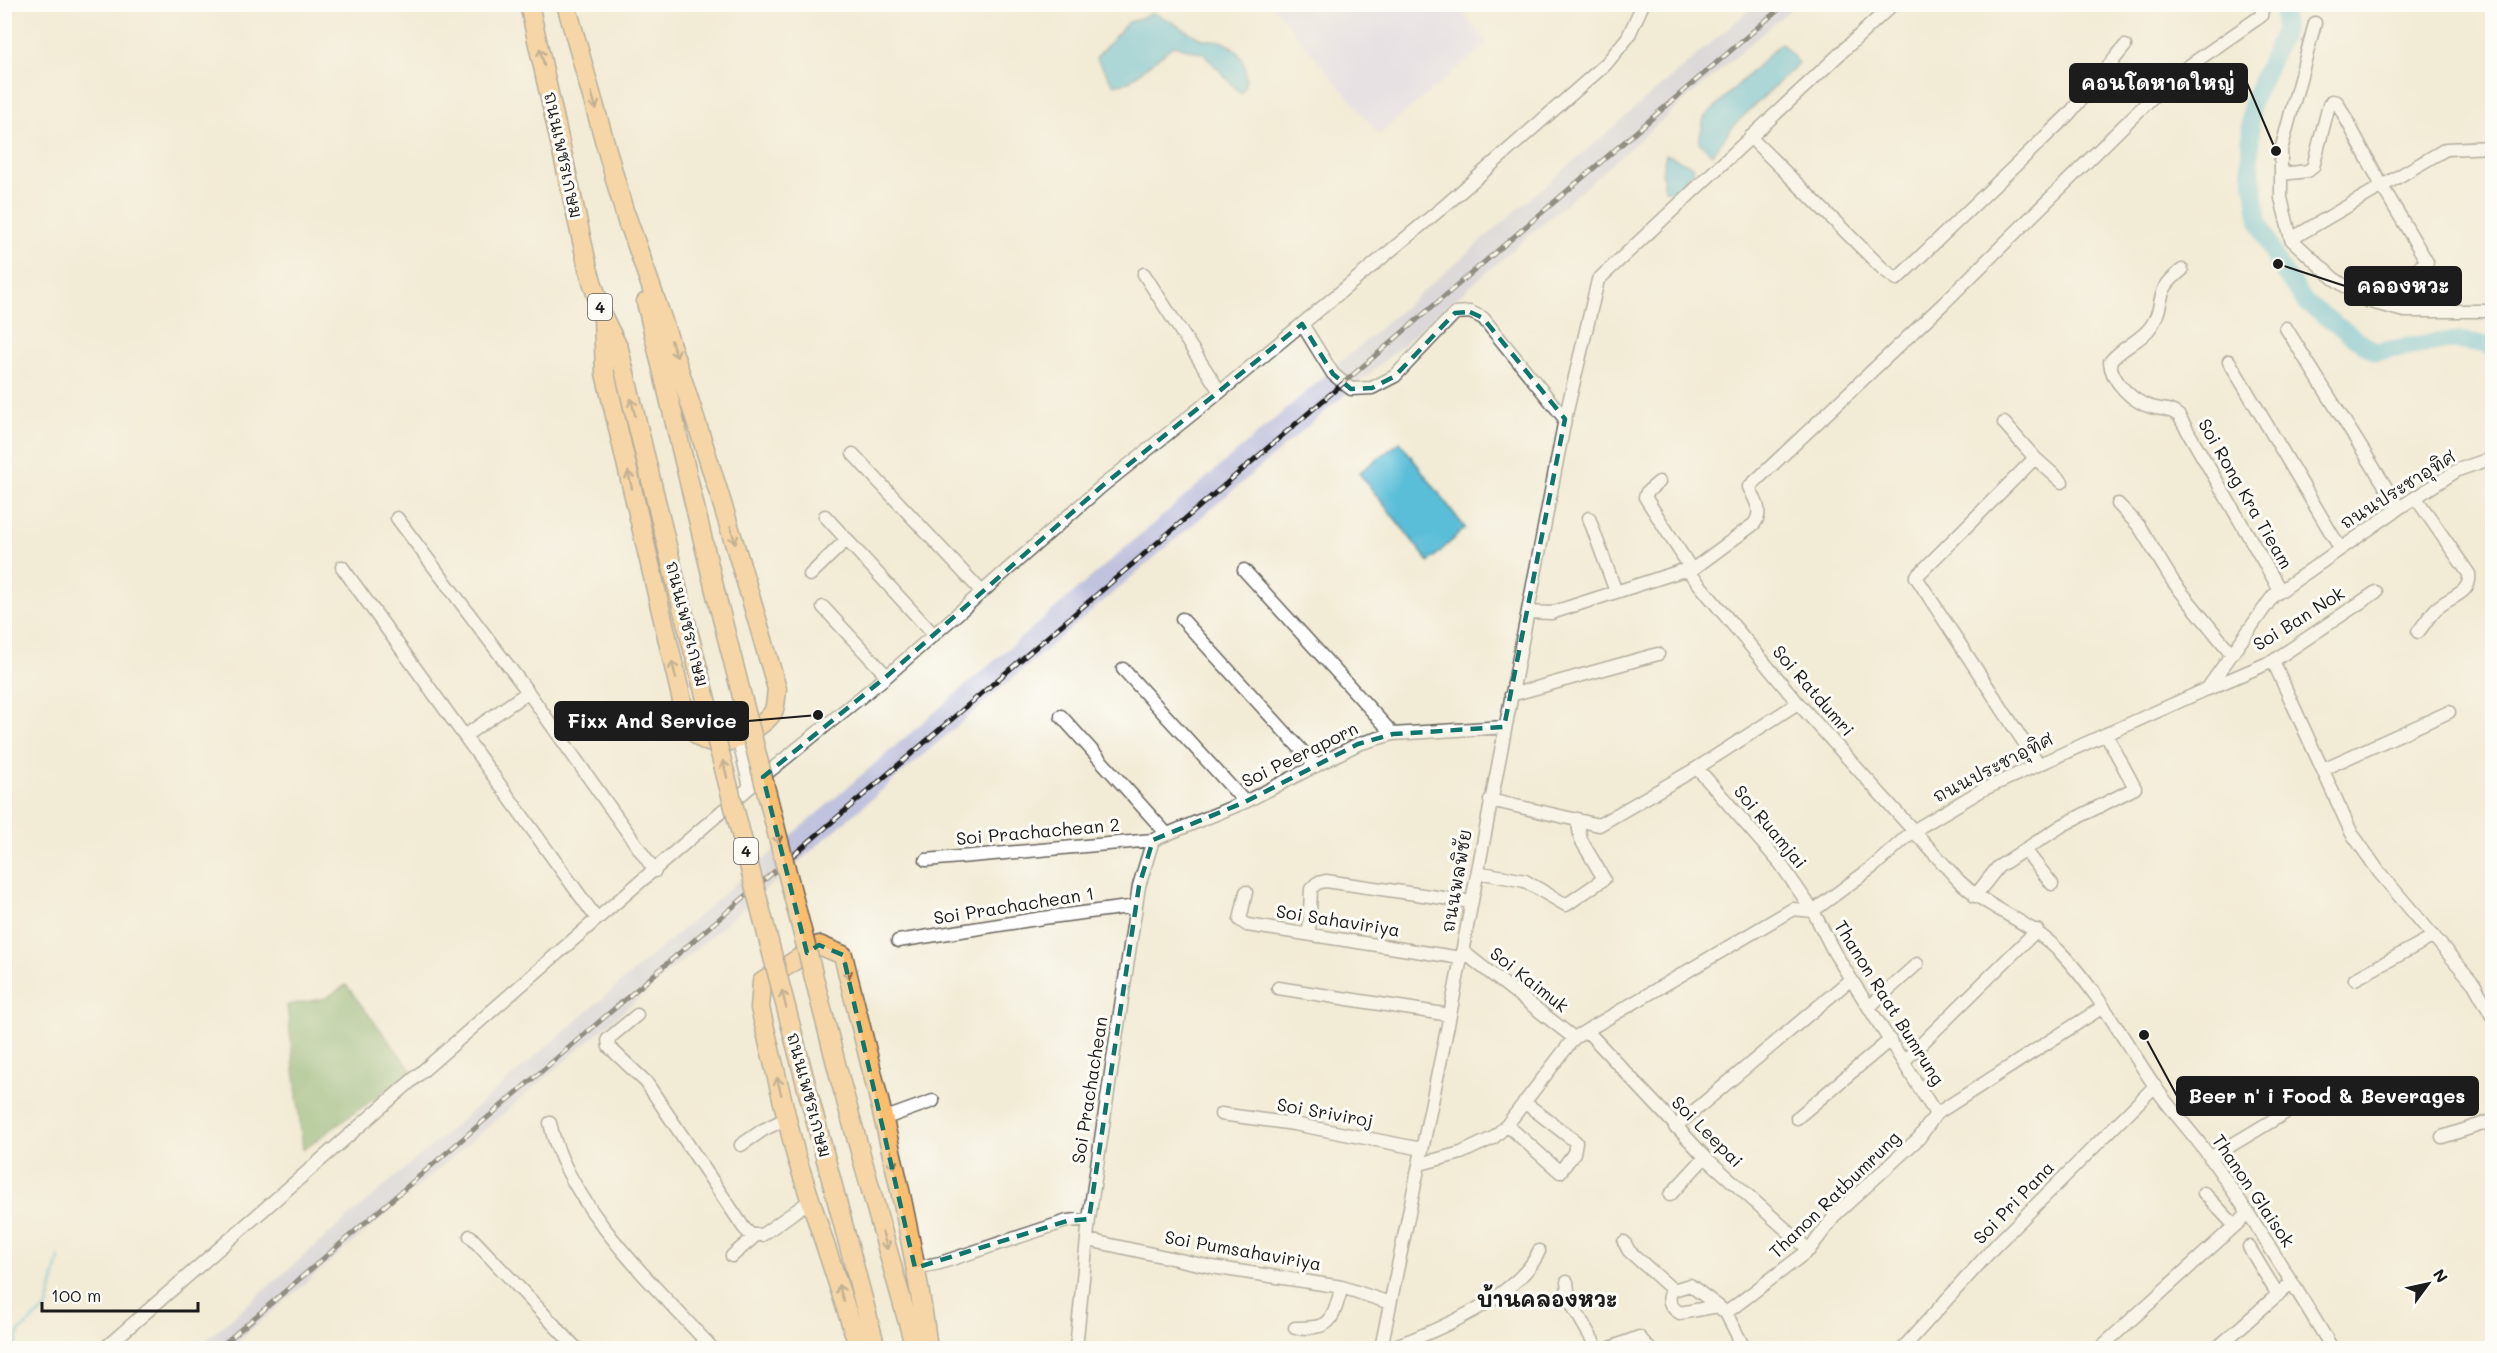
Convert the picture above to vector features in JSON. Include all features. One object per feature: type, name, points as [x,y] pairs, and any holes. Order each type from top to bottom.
[{"type":"highway","name":"ถนนเพชรเกษม","points":[[528,4],[588,268],[603,317],[619,349],[682,607],[876,1348]]},
{"type":"highway","name":"ถนนเพชรเกษม","points":[[566,4],[626,215],[716,595],[841,1083],[915,1348]]},
{"type":"highway","points":[[603,317],[604,373],[687,722],[697,736],[714,744],[738,738],[764,723],[774,711],[777,689],[729,520],[679,365],[626,215]]},
{"type":"highway","points":[[858,1346],[787,1118],[760,1008],[762,982],[819,945],[843,956],[883,1119],[915,1268],[928,1343]]},
{"type":"street","points":[[105,1348],[750,787],[887,676],[1101,487],[1220,393],[1448,203],[1606,63],[1628,37],[1643,4]]},
{"type":"street","name":"ถนนพลพิชัย","points":[[1381,1348],[1462,955],[1565,419],[1598,280],[1893,4]]},
{"type":"street","points":[[1528,612],[1551,613],[1681,571],[1689,572],[1759,519],[1759,508],[1749,487],[1944,303],[2173,77],[2261,16],[2263,4]]},
{"type":"street","points":[[2315,23],[2281,150],[2281,198],[2291,239],[2333,278],[2367,301],[2404,311],[2493,311]]},
{"type":"street","points":[[1750,136],[1883,269],[1897,279],[2069,114],[2125,46]]},
{"type":"street","points":[[2282,174],[2308,171],[2313,167],[2330,105],[2335,100],[2427,262],[2367,301]]},
{"type":"street","points":[[2291,239],[2446,149],[2493,147]]},
{"type":"street","name":"Soi Rong Kra Tieam","points":[[2182,270],[2165,285],[2153,323],[2146,332],[2116,354],[2110,362],[2110,369],[2137,401],[2167,409],[2178,416],[2280,590]]},
{"type":"street","points":[[1144,274],[1220,393]]},
{"type":"street","points":[[1302,324],[1333,374],[1351,389],[1372,388],[1395,376],[1455,313],[1470,312],[1483,318],[1565,419]]},
{"type":"street","points":[[2286,328],[2399,508]]},
{"type":"street","points":[[2229,361],[2340,548]]},
{"type":"street","points":[[2004,423],[2035,458],[2062,482]]},
{"type":"street","points":[[853,454],[982,592]]},
{"type":"street","points":[[2035,458],[1916,577],[2038,764]]},
{"type":"street","name":"ถนนประชาอุทิศ","points":[[1813,911],[1874,866],[1913,831],[1982,790],[2207,690],[2231,653],[2273,596],[2280,590],[2458,470],[2493,458]]},
{"type":"street","name":"Soi Ratdumri","points":[[1659,482],[1647,492],[1645,497],[1688,564],[1689,572],[1798,703],[1913,831]]},
{"type":"street","points":[[2416,498],[2469,574],[2470,581],[2466,589],[2436,609],[2418,632]]},
{"type":"street","points":[[2118,504],[2139,526],[2174,583],[2231,653]]},
{"type":"street","points":[[825,516],[934,635]]},
{"type":"street","points":[[397,518],[528,692],[655,871]]},
{"type":"street","points":[[1589,518],[1616,592]]},
{"type":"street","points":[[810,575],[847,539]]},
{"type":"street","points":[[342,567],[466,735],[597,919]]},
{"type":"street","points":[[1244,570],[1272,593],[1393,734]]},
{"type":"street","name":"Soi Ban Nok","points":[[2207,690],[2273,661],[2376,592]]},
{"type":"street","points":[[823,607],[887,676]]},
{"type":"street","points":[[1182,619],[1316,766]]},
{"type":"street","points":[[1511,695],[1658,654]]},
{"type":"street","points":[[2273,661],[2351,832],[2379,872],[2478,990],[2493,1016]]},
{"type":"street","points":[[1123,669],[1245,802]]},
{"type":"street","points":[[466,735],[528,692]]},
{"type":"street","points":[[1490,800],[1599,825],[1697,768],[1798,703]]},
{"type":"street","points":[[2323,769],[2449,712]]},
{"type":"street","points":[[1061,716],[1166,833]]},
{"type":"street","name":"Soi Peeraporn","points":[[1153,840],[1245,802],[1358,744],[1393,734],[1504,727]]},
{"type":"street","points":[[1975,896],[1998,867],[2063,825],[2135,788],[2106,734]]},
{"type":"street","points":[[738,738],[750,787]]},
{"type":"street","name":"Soi Ruamjai","points":[[1697,768],[1780,863],[1813,911]]},
{"type":"street","points":[[1478,872],[1525,880],[1566,905],[1604,879],[1581,840],[1578,819]]},
{"type":"street","name":"Thanon Glaisok","points":[[1913,831],[1975,896],[2037,930],[2063,955],[2103,1007],[2155,1086],[2249,1213],[2332,1348]]},
{"type":"street","name":"Soi Prachachean 2","points":[[926,860],[1153,840]]},
{"type":"street","name":"Soi Prachachean","points":[[1076,1348],[1089,1219],[1136,906],[1153,840]]},
{"type":"street","points":[[2025,850],[2052,884]]},
{"type":"street","points":[[1308,934],[1311,889],[1317,883],[1326,881],[1471,902]]},
{"type":"street","name":"Soi Sahaviriya","points":[[1246,892],[1240,920],[1242,923],[1462,955]]},
{"type":"street","name":"Soi Prachachean 1","points":[[898,941],[1136,906]]},
{"type":"street","points":[[1420,1164],[1461,1153],[1493,1138],[1508,1125],[1574,1038],[1793,909],[1813,911]]},
{"type":"street","name":"Thanon Raat Bumrung","points":[[1813,911],[1851,979],[1936,1114]]},
{"type":"street","points":[[1904,1061],[2037,930]]},
{"type":"street","points":[[2355,979],[2434,936]]},
{"type":"street","name":"Soi Kaimuk","points":[[1462,955],[1574,1038]]},
{"type":"street","points":[[1869,1006],[1917,964]]},
{"type":"street","points":[[1675,1127],[1779,1036],[1851,979]]},
{"type":"street","points":[[1278,988],[1450,1015]]},
{"type":"street","points":[[1936,1114],[2103,1007]]},
{"type":"street","points":[[637,1016],[608,1039],[609,1047],[646,1082],[744,1228],[755,1236]]},
{"type":"street","name":"Soi Leepai","points":[[1587,1031],[1705,1157],[1809,1250]]},
{"type":"street","points":[[1797,1118],[1890,1040]]},
{"type":"street","name":"Soi Pri Pana","points":[[1903,1348],[1996,1245],[2155,1086]]},
{"type":"street","points":[[2210,1158],[2325,1089]]},
{"type":"street","points":[[883,1119],[933,1101]]},
{"type":"street","points":[[1508,1125],[1560,1172],[1574,1153],[1576,1142],[1524,1102]]},
{"type":"street","name":"Soi Sriviroj","points":[[1221,1114],[1294,1124],[1422,1149]]},
{"type":"street","name":"Thanon Ratbumrung","points":[[1722,1309],[1809,1250],[1837,1213],[1919,1138],[1936,1114]]},
{"type":"street","points":[[741,1145],[787,1118]]},
{"type":"street","points":[[2442,1137],[2493,1121]]},
{"type":"street","points":[[550,1123],[554,1143],[565,1165],[606,1230],[712,1348]]},
{"type":"street","points":[[1670,1195],[1705,1157]]},
{"type":"street","points":[[2204,1193],[2235,1226]]},
{"type":"street","points":[[732,1256],[755,1236],[762,1235],[811,1200]]},
{"type":"street","points":[[2100,1348],[2249,1213]]},
{"type":"street","points":[[915,1268],[940,1263],[1067,1221],[1089,1219]]},
{"type":"street","points":[[470,1236],[576,1348]]},
{"type":"street","name":"Soi Pumsahaviriya","points":[[1088,1240],[1212,1267],[1342,1287],[1390,1303]]},
{"type":"street","points":[[1624,1242],[1629,1251],[1673,1290]]},
{"type":"street","points":[[2248,1247],[2278,1295]]},
{"type":"street","points":[[1389,1348],[1448,1326],[1524,1275],[1539,1251]]},
{"type":"street","points":[[1568,1282],[1569,1299],[1597,1348]]},
{"type":"street","points":[[2217,1348],[2292,1282]]},
{"type":"street","points":[[1722,1309],[1680,1313],[1670,1303],[1669,1295],[1673,1290],[1690,1285],[1722,1309],[1744,1348]]},
{"type":"street","points":[[1295,1328],[1319,1328],[1326,1325],[1342,1287]]},
{"type":"street","points":[[1610,1348],[1639,1336],[1649,1348]]},
{"type":"highlighted area","points":[[1470,312],[1483,318],[1565,419],[1504,727],[1393,734],[1358,744],[1245,802],[1153,840],[1139,886],[1089,1219],[1067,1221],[915,1268],[843,955],[819,945],[807,953],[763,777],[887,676],[1101,487],[1302,324],[1333,374],[1351,389],[1372,388],[1395,376],[1455,313]]},
{"type":"shaded area","points":[[1272,5],[1456,5],[1488,43],[1379,134]]},
{"type":"shaded area","points":[[1755,5],[1795,5],[1377,367],[229,1348],[197,1348]]},
{"type":"green space","points":[[346,985],[412,1071],[303,1150],[287,1005],[326,998]]},
{"type":"water","points":[[1153,13],[1198,37],[1223,42],[1233,47],[1245,66],[1246,80],[1241,94],[1204,54],[1174,45],[1128,82],[1114,85],[1096,58],[1127,23]]},
{"type":"water","points":[[1781,43],[1799,63],[1733,126],[1712,154],[1699,142],[1704,118]]},
{"type":"water","points":[[1666,154],[1692,166],[1694,171],[1673,192],[1665,190],[1662,173]]},
{"type":"water","points":[[1400,442],[1465,528],[1429,562],[1359,473]]},
{"type":"waterway","points":[[2284,4],[2284,31],[2251,105],[2250,164],[2259,221],[2278,264],[2306,303],[2375,352],[2449,341],[2478,343],[2492,347]]},
{"type":"waterway","points":[[15,1348],[19,1332],[47,1307],[59,1258]]},
{"type":"railway","points":[[219,1348],[1785,4]]},
{"type":"place","name":"คอนโดหาดใหญ่","points":[[2276,151]]},
{"type":"place","name":"คลองหวะ","points":[[2278,264]]},
{"type":"place","name":"Fixx And Service","points":[[818,715]]},
{"type":"place","name":"Beer n' i Food & Beverages","points":[[2144,1035]]},
{"type":"district","name":"บ้านคลองหวะ","points":[[1547,1300]]}]
